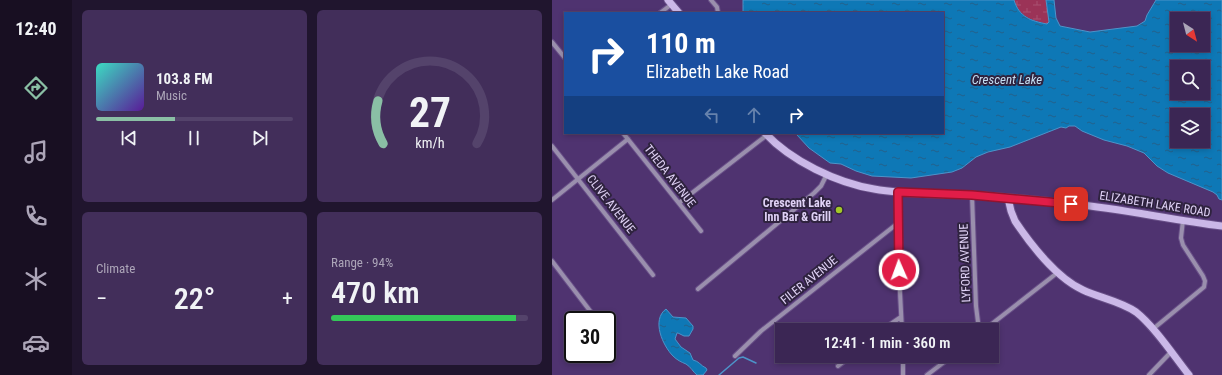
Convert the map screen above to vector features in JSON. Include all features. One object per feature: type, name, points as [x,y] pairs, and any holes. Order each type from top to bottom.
[{"type":"street","points":[[711,0],[717,7],[718,12]]},
{"type":"street","points":[[661,12],[670,2],[678,12]]},
{"type":"street","points":[[552,42],[564,57]]},
{"type":"street","name":"THEDA AVENUE","points":[[624,134],[701,232]]},
{"type":"street","points":[[679,203],[766,134]]},
{"type":"street","name":"ELIZABETH LAKE ROAD","points":[[766,134],[794,156],[827,174],[863,187],[898,192],[972,195],[1116,208],[1222,226]]},
{"type":"street","points":[[552,200],[628,139]]},
{"type":"street","name":"CLIVE AVENUE","points":[[552,146],[653,275]]},
{"type":"street","points":[[698,289],[814,193],[822,184],[827,174]]},
{"type":"street","points":[[898,192],[898,255],[901,323]]},
{"type":"street","name":"LYFORD AVENUE","points":[[972,195],[976,306],[978,323]]},
{"type":"street","points":[[1008,198],[1015,221],[1057,273],[1082,290],[1130,309],[1140,316],[1189,375]]},
{"type":"street","points":[[1152,329],[1204,287],[1205,281],[1203,276],[1182,242],[1183,220]]},
{"type":"street","name":"FILER AVENUE","points":[[735,356],[761,331],[898,223]]},
{"type":"street","points":[[552,261],[590,311]]},
{"type":"street","points":[[993,323],[1057,273]]},
{"type":"street","points":[[892,323],[901,317]]},
{"type":"street","points":[[1149,375],[1171,352]]},
{"type":"street","points":[[838,366],[842,363]]},
{"type":"street","points":[[903,363],[903,375]]},
{"type":"street","points":[[927,375],[943,363]]},
{"type":"green space","points":[[1014,0],[1046,0],[1049,22],[1047,24],[1026,17],[1016,6]]},
{"type":"water","name":"Crescent Lake","points":[[743,0],[1014,0],[1016,6],[1026,17],[1031,20],[1047,24],[1049,22],[1046,0],[1054,0],[1056,18],[1060,26],[1090,32],[1137,26],[1145,21],[1156,0],[1222,0],[1222,200],[1219,199],[1213,192],[1168,173],[1157,166],[1144,153],[1127,146],[1104,140],[1082,131],[1075,126],[1069,126],[1066,128],[1061,127],[1010,147],[988,152],[976,157],[962,168],[952,172],[911,178],[872,176],[841,164],[830,163],[809,148],[798,134],[944,134],[944,12],[743,12]]},
{"type":"water","points":[[666,309],[673,317],[686,318],[693,326],[689,336],[684,336],[677,333],[675,339],[681,347],[690,353],[693,360],[697,361],[706,368],[707,370],[703,375],[697,375],[688,365],[679,361],[669,352],[662,340],[659,320]]},
{"type":"waterway","points":[[719,375],[739,358],[743,357],[756,363]]},
{"type":"place","name":"Crescent Lake Inn Bar & Grill","points":[[839,210]]},
{"type":"route","points":[[899,270],[898,192],[972,195],[1071,204]]}]
